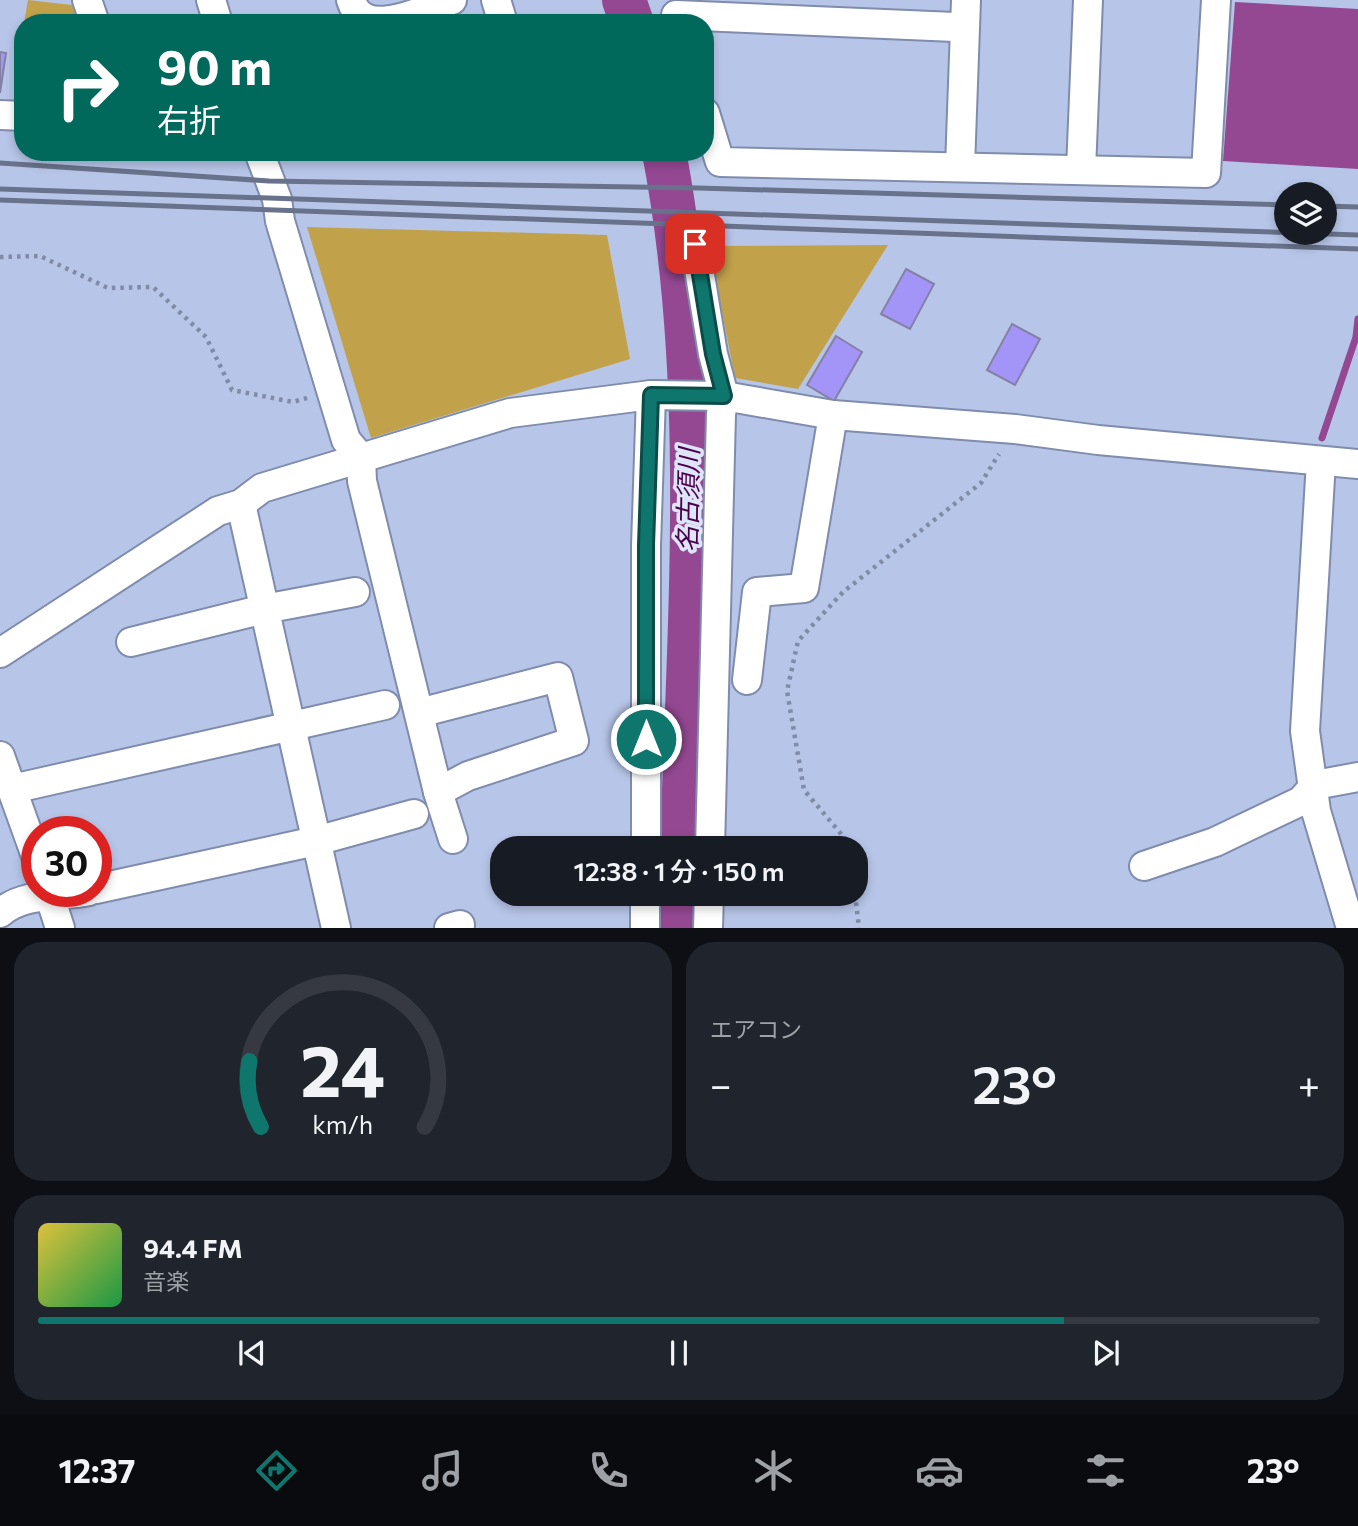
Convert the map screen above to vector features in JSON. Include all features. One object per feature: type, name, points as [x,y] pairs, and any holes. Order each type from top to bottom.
[{"type":"street","points":[[407,14],[452,0]]},
{"type":"street","points":[[960,167],[966,0]]},
{"type":"street","points":[[1081,170],[1088,0]]},
{"type":"street","points":[[714,142],[720,162],[1206,173],[1216,0]]},
{"type":"street","points":[[675,13],[695,14]]},
{"type":"street","points":[[714,15],[955,27]]},
{"type":"street","points":[[262,161],[277,199],[280,221],[346,440],[361,458],[362,481],[438,792],[453,839]]},
{"type":"street","points":[[695,244],[713,354],[724,396],[721,414],[710,836]]},
{"type":"street","points":[[646,836],[646,546],[651,395]]},
{"type":"street","points":[[0,653],[218,511],[241,504],[262,488],[510,413],[651,395],[724,396],[833,415],[1015,429],[1358,464]]},
{"type":"street","points":[[747,680],[757,592],[804,588],[833,415]]},
{"type":"street","points":[[1321,461],[1306,731],[1315,785],[1316,811],[1350,897],[1351,928]]},
{"type":"street","points":[[241,504],[336,928]]},
{"type":"street","points":[[131,642],[264,609],[355,592]]},
{"type":"street","points":[[419,713],[558,677],[574,741],[468,776],[438,792]]},
{"type":"street","points":[[12,789],[385,705]]},
{"type":"street","points":[[0,756],[22,816]]},
{"type":"street","points":[[1144,866],[1215,842],[1301,801],[1315,785],[1358,778]]},
{"type":"street","points":[[112,886],[316,841],[414,814]]},
{"type":"street","points":[[0,914],[21,905]]},
{"type":"street","points":[[645,906],[645,928]]},
{"type":"street","points":[[708,928],[709,906]]},
{"type":"street","points":[[54,907],[60,928]]},
{"type":"path","points":[[0,257],[40,256],[108,288],[153,288],[206,337],[232,390],[293,402],[332,392]]},
{"type":"path","points":[[843,836],[804,790],[788,691],[798,641],[843,592],[981,483],[1015,429]]},
{"type":"path","points":[[856,906],[859,928]]},
{"type":"shaded area","points":[[28,0],[72,5],[75,14],[26,14]]},
{"type":"shaded area","points":[[1235,2],[1358,9],[1358,169],[1223,161]]},
{"type":"shaded area","points":[[307,227],[607,235],[630,359],[371,438]]},
{"type":"shaded area","points":[[888,245],[798,389],[735,378],[709,246]]},
{"type":"building","points":[[0,52],[6,53],[0,93]]},
{"type":"building","points":[[906,269],[934,284],[910,329],[881,314]]},
{"type":"building","points":[[1012,324],[1040,339],[1015,385],[987,370]]},
{"type":"building","points":[[836,336],[862,352],[834,401],[807,385]]},
{"type":"waterway","name":"名古須川","points":[[624,0],[629,14]]},
{"type":"waterway","name":"名古須川","points":[[665,161],[678,238],[691,412],[691,587],[682,836]]},
{"type":"waterway","points":[[1322,438],[1356,337],[1358,319]]},
{"type":"waterway","name":"名古須川","points":[[680,928],[681,906]]},
{"type":"railway","points":[[0,163],[269,181],[698,188],[1274,205]]},
{"type":"railway","points":[[0,189],[1358,235]]},
{"type":"railway","points":[[0,200],[1358,249]]},
{"type":"railway","points":[[1337,206],[1358,207]]},
{"type":"route","points":[[646,739],[646,546],[651,395],[724,396],[713,354],[695,244]]}]
